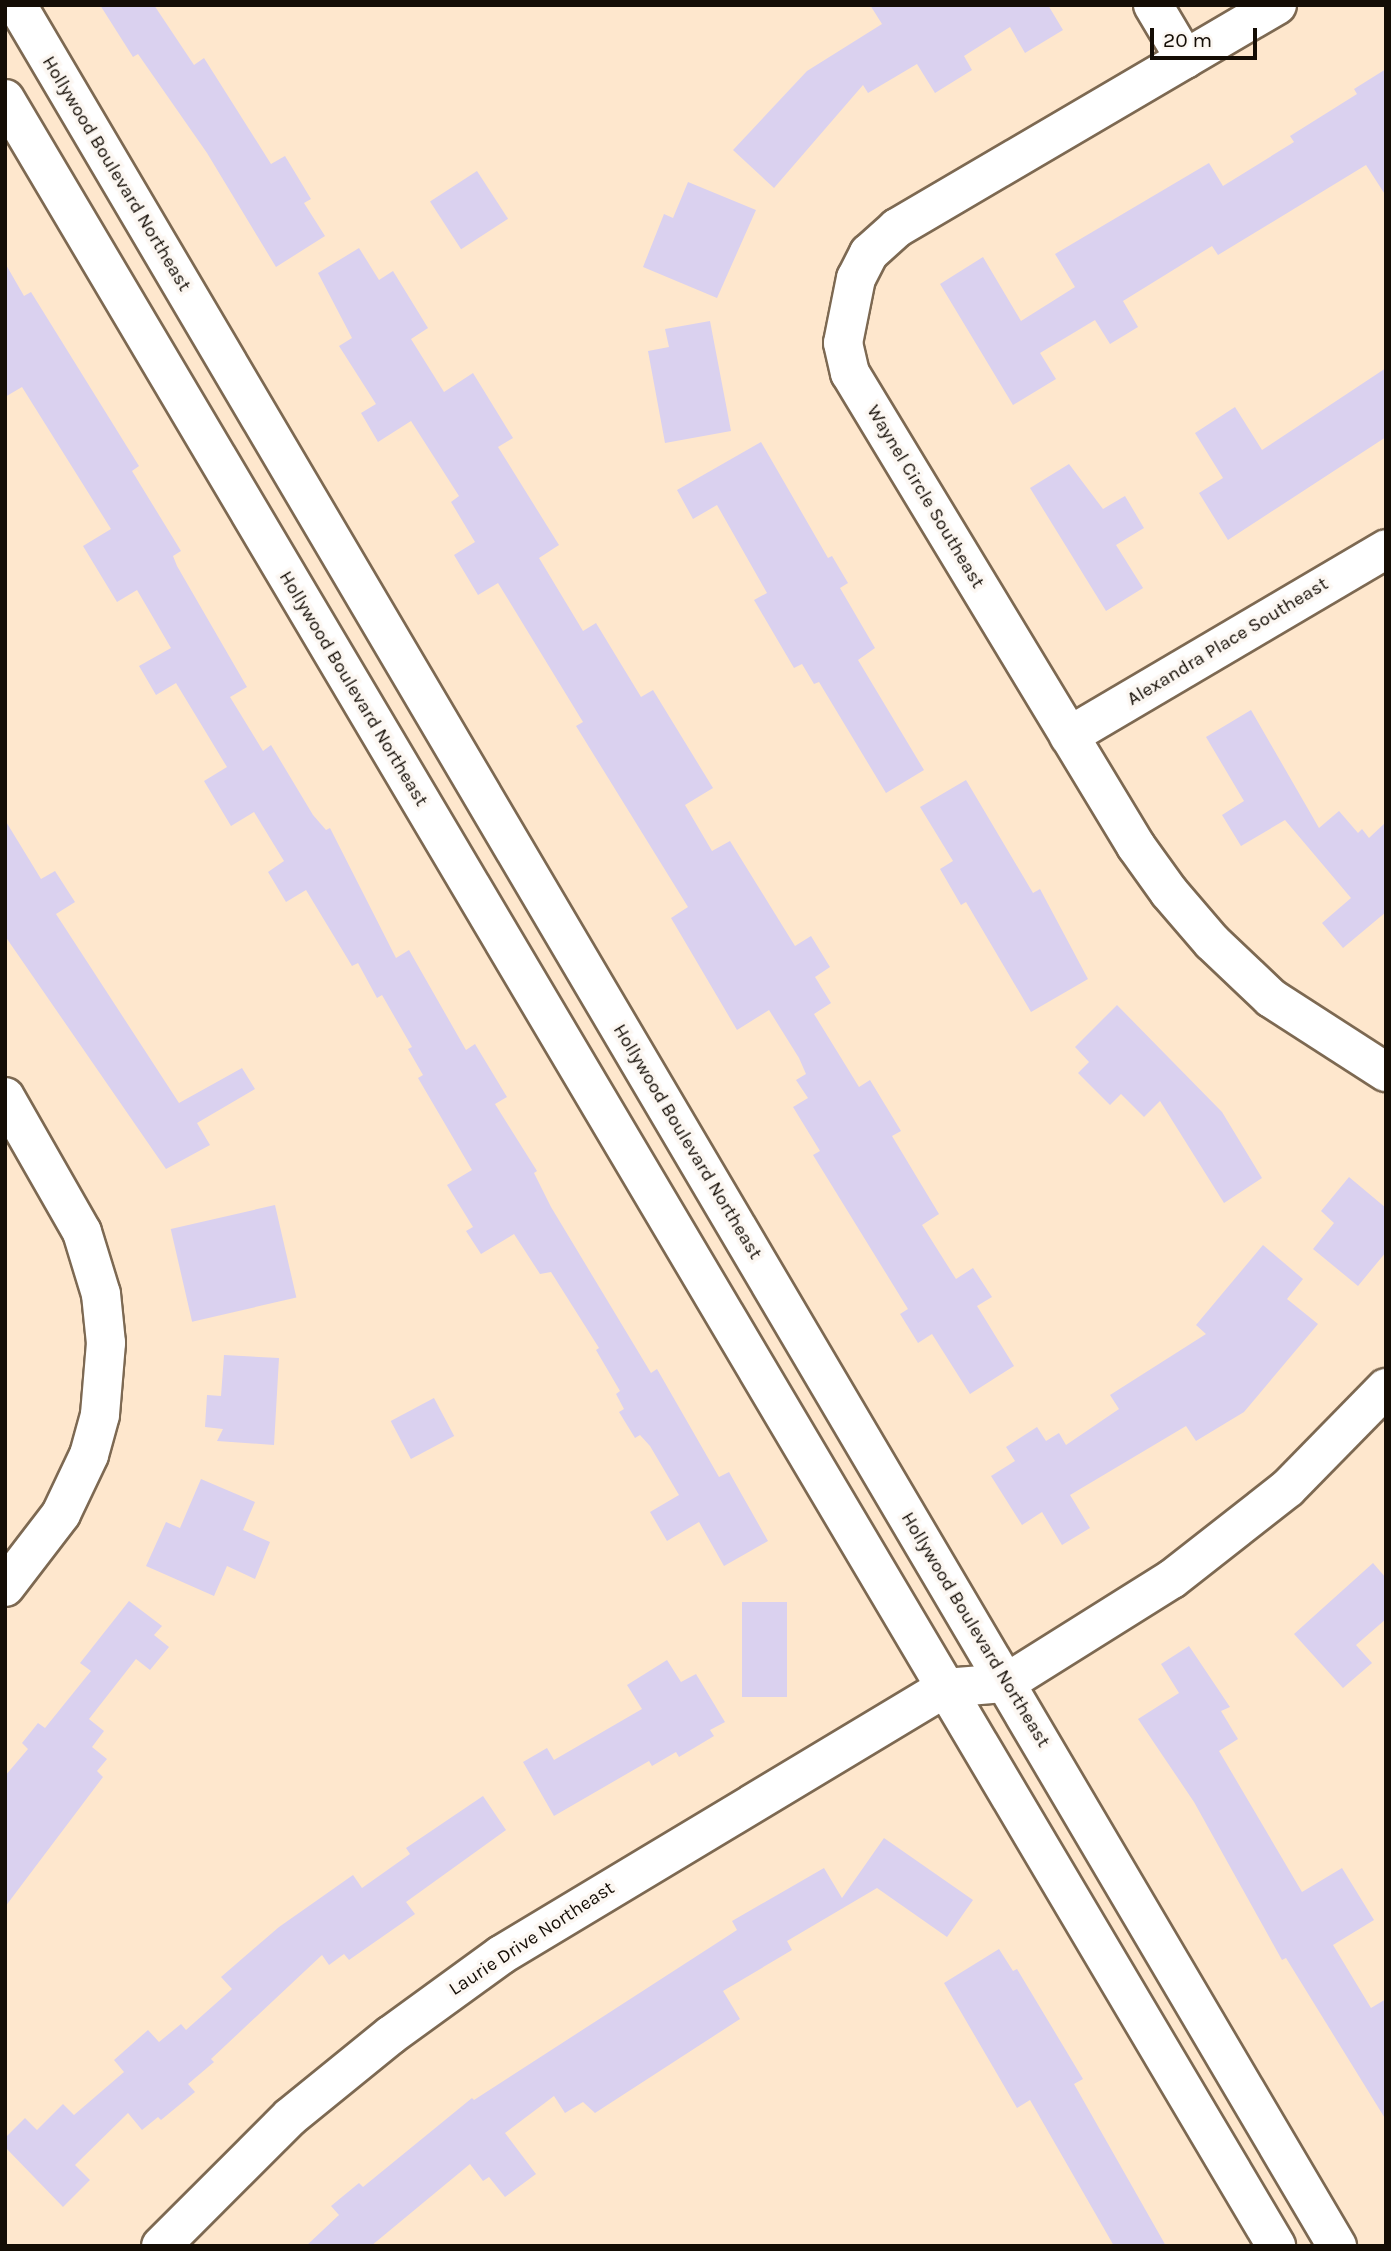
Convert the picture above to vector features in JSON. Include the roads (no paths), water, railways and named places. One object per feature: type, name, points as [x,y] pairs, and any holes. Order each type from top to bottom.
[{"type":"street","name":"Hollywood Boulevard Northeast","points":[[17,5],[1337,2246]]},
{"type":"street","points":[[1153,5],[1185,60]]},
{"type":"street","name":"Waynel Circle Southeast","points":[[1277,5],[897,228],[869,253],[856,278],[844,324],[850,373],[1136,846],[1212,942],[1271,998],[1386,1072]]},
{"type":"street","name":"Hollywood Boulevard Northeast","points":[[5,99],[1276,2246]]},
{"type":"street","points":[[187,408],[237,380]]},
{"type":"street","name":"Alexandra Place Southeast","points":[[1069,736],[1386,549]]},
{"type":"street","name":"Hollywood Boulevard Northeast","points":[[562,1043],[612,1015]]},
{"type":"street","points":[[5,1097],[82,1232],[101,1294],[106,1343],[100,1415],[89,1455],[61,1514],[5,1587]]},
{"type":"street","points":[[944,1688],[1006,1683],[1172,1579],[1288,1489],[1386,1388]]},
{"type":"street","name":"Laurie Drive Northeast","points":[[161,2246],[290,2117],[391,2035],[501,1955],[944,1688]]}]
